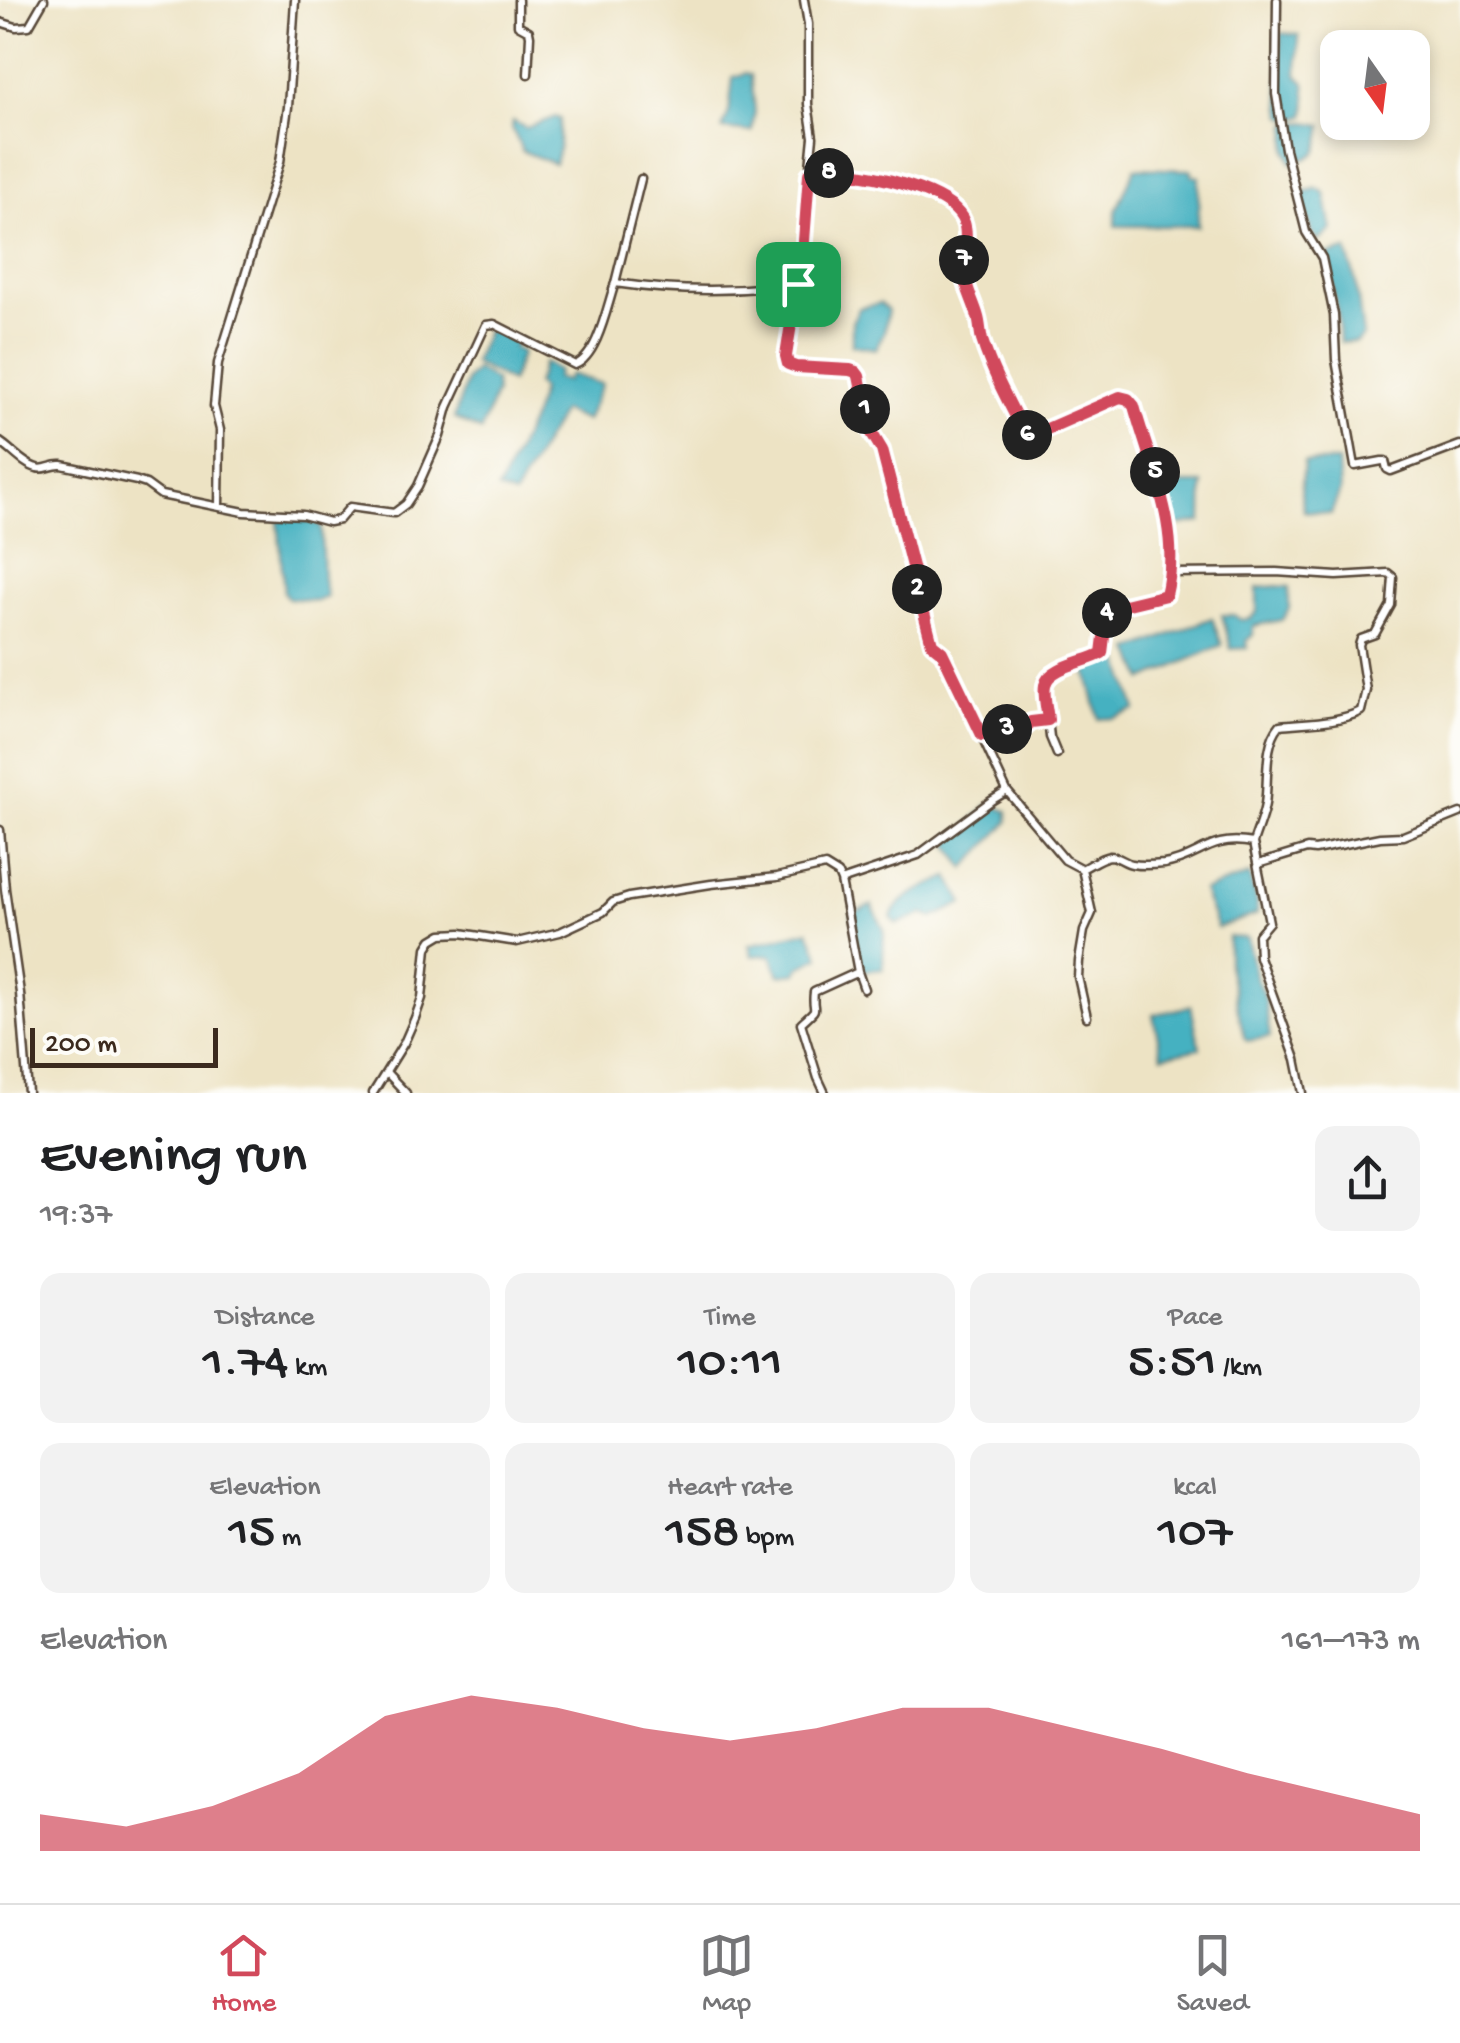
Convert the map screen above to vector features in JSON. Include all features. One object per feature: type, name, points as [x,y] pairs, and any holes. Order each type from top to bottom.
[{"type":"street","points":[[0,22],[30,26],[44,0]]},
{"type":"street","points":[[219,506],[220,430],[214,406],[218,363],[280,162],[289,93],[294,0]]},
{"type":"street","points":[[518,0],[518,26],[530,30],[528,74]]},
{"type":"street","points":[[804,0],[813,136],[798,284],[790,316],[788,364],[850,370],[859,376],[870,430],[882,450],[932,644],[942,652],[1007,791],[1065,860],[1082,869],[1092,914],[1084,931],[1078,977],[1087,1017]]},
{"type":"street","points":[[1277,0],[1276,94],[1285,149],[1306,232],[1322,258],[1334,314],[1336,360],[1355,466],[1382,461],[1391,471],[1460,444]]},
{"type":"street","points":[[809,174],[842,172],[883,178],[932,193],[962,217],[966,230],[964,273],[982,339],[1000,385],[1027,435],[1120,397],[1134,406],[1164,499],[1168,525],[1166,595],[1112,608],[1107,612],[1102,653],[1046,679],[1050,737],[1057,754]]},
{"type":"street","points":[[0,442],[36,468],[62,464],[137,481],[160,494],[244,512],[303,515],[330,522],[339,520],[350,506],[390,513],[400,510],[412,497],[438,444],[448,408],[486,324],[494,324],[575,365],[586,359],[615,283],[641,179]]},
{"type":"street","points":[[615,283],[640,288],[693,289],[798,284]]},
{"type":"street","points":[[1168,574],[1388,573],[1393,577],[1390,605],[1375,634],[1361,639],[1359,645],[1366,690],[1360,711],[1329,720],[1280,725],[1271,742],[1265,807],[1253,843],[1269,922],[1258,936],[1259,957],[1296,1059],[1303,1093]]},
{"type":"street","points":[[982,735],[1014,728],[1023,730],[1031,722],[1048,720]]},
{"type":"street","points":[[841,881],[918,855],[1007,791]]},
{"type":"street","points":[[1258,864],[1307,849],[1380,836],[1403,836],[1460,813]]},
{"type":"street","points":[[0,830],[28,1093]]},
{"type":"street","points":[[1082,869],[1106,857],[1158,865],[1176,862],[1214,843],[1253,843]]},
{"type":"street","points":[[373,1093],[416,1018],[429,943],[442,934],[461,933],[517,942],[560,932],[603,912],[613,902],[644,894],[777,877],[825,866],[835,870],[841,881],[864,989]]},
{"type":"street","points":[[826,1093],[800,1023],[814,1012],[814,992],[858,972]]},
{"type":"street","points":[[386,1072],[406,1093]]},
{"type":"water","points":[[1281,33],[1299,35],[1297,75],[1305,83],[1307,104],[1305,116],[1292,120],[1283,116],[1279,87]]},
{"type":"water","points":[[751,75],[755,111],[752,132],[722,129],[729,112],[733,77]]},
{"type":"water","points":[[555,117],[560,119],[555,164],[522,151],[513,121],[526,128]]},
{"type":"water","points":[[1288,124],[1320,124],[1319,147],[1313,155],[1292,163],[1287,150]]},
{"type":"water","points":[[1135,168],[1192,170],[1192,175],[1199,177],[1198,226],[1116,226],[1116,211]]},
{"type":"water","points":[[1317,188],[1325,193],[1332,230],[1319,241],[1311,232],[1301,194]]},
{"type":"water","points":[[1347,250],[1363,336],[1356,342],[1340,343],[1326,255]]},
{"type":"water","points":[[880,303],[888,310],[876,349],[852,345],[852,322],[859,308]]},
{"type":"water","points":[[488,329],[516,341],[514,348],[522,352],[511,382],[473,363]]},
{"type":"water","points":[[544,362],[558,371],[556,378],[566,381],[570,374],[602,384],[586,421],[562,411],[514,496],[498,490],[533,416],[541,390],[536,384]]},
{"type":"water","points":[[476,369],[495,381],[496,392],[481,431],[454,418],[467,379]]},
{"type":"water","points":[[1304,462],[1338,462],[1340,491],[1331,514],[1304,511]]},
{"type":"water","points":[[1168,484],[1203,484],[1202,522],[1174,526],[1169,495],[1163,492]]},
{"type":"water","points":[[286,516],[321,527],[327,597],[317,601],[288,598],[284,593],[278,520]]},
{"type":"water","points":[[1289,587],[1289,609],[1282,620],[1253,626],[1247,648],[1231,649],[1222,615],[1234,615],[1241,620],[1251,618],[1257,612],[1257,588]]},
{"type":"water","points":[[1212,618],[1222,645],[1144,680],[1131,650]]},
{"type":"water","points":[[1119,655],[1136,710],[1099,719],[1086,667]]},
{"type":"water","points":[[989,804],[1008,811],[1008,822],[965,869],[949,844]]},
{"type":"water","points":[[1249,875],[1257,914],[1217,928],[1203,891]]},
{"type":"water","points":[[949,877],[964,903],[933,918],[923,914],[897,924],[891,917],[907,897]]},
{"type":"water","points":[[872,905],[884,930],[883,969],[862,971],[851,914]]},
{"type":"water","points":[[809,930],[820,957],[800,967],[797,973],[779,975],[771,955],[752,956],[749,945]]},
{"type":"water","points":[[1228,937],[1247,938],[1265,998],[1270,1037],[1247,1041],[1244,1037],[1228,965]]},
{"type":"water","points":[[1191,1006],[1200,1048],[1162,1056],[1153,1015]]},
{"type":"route","points":[[809,174],[867,174],[932,193],[962,217],[966,230],[964,273],[982,339],[1024,432],[1031,436],[1120,397],[1134,406],[1164,499],[1170,551],[1168,591],[1162,597],[1107,612],[1102,653],[1046,679],[1048,720],[1031,722],[1023,730],[1014,728],[982,735],[942,652],[928,634],[882,450],[870,430],[864,408],[859,376],[850,370],[788,364],[790,316],[798,284],[809,174]]}]
